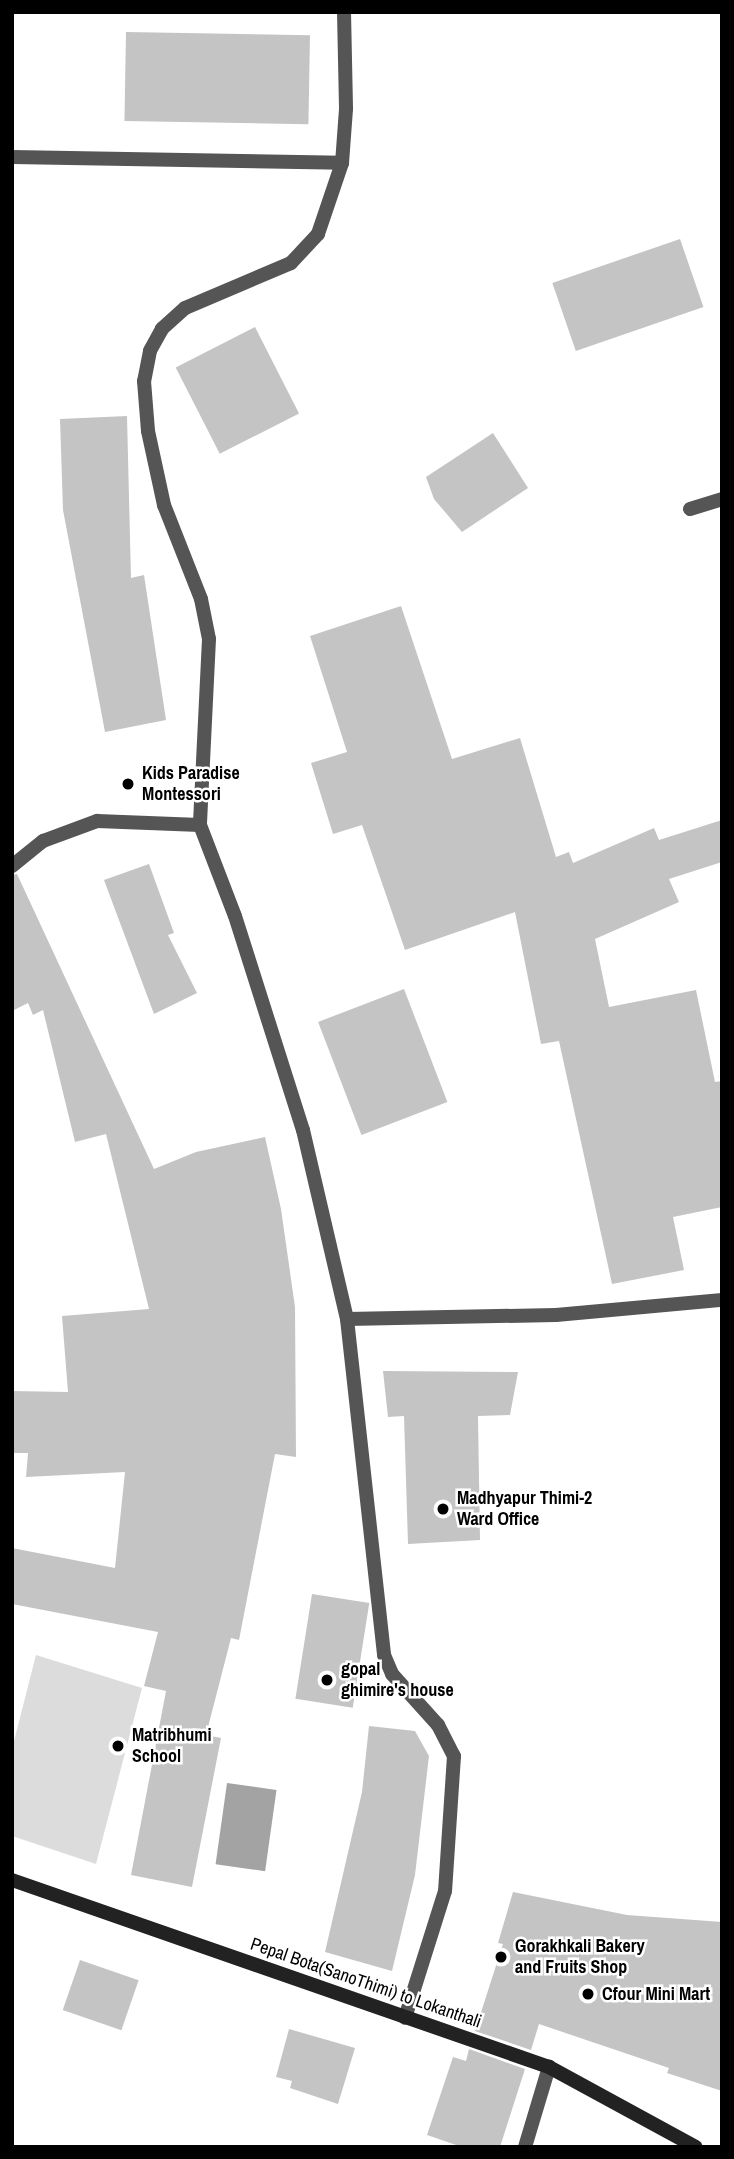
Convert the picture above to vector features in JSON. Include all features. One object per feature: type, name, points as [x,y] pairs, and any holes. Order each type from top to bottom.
[{"type":"main road","name":"Pepal Bota(SanoThimi) to Lokanthali","points":[[12,1880],[549,2067],[696,2147]]},
{"type":"street","points":[[345,12],[346,109],[342,163],[318,234],[309,249],[291,263],[184,308],[162,329],[150,351],[144,381],[148,431],[164,505],[201,599],[209,639],[200,825],[235,916],[303,1130],[347,1319],[384,1655],[392,1674],[438,1725],[454,1756],[445,1891],[405,2018]]},
{"type":"street","points":[[12,156],[342,163]]},
{"type":"street","points":[[690,509],[722,499]]},
{"type":"street","points":[[12,866],[43,841],[97,821],[200,825]]},
{"type":"street","points":[[347,1319],[556,1315],[722,1300]]},
{"type":"street","points":[[525,2147],[549,2067]]},
{"type":"shaded area","points":[[36,1655],[142,1688],[96,1864],[12,1836],[12,1749]]},
{"type":"shaded area","points":[[227,1783],[277,1790],[265,1871],[216,1864]]},
{"type":"building","points":[[126,32],[310,35],[308,124],[124,121]]},
{"type":"building","points":[[680,239],[703,307],[576,351],[552,283]]},
{"type":"building","points":[[255,327],[299,413],[220,454],[176,367]]},
{"type":"building","points":[[127,416],[131,578],[144,575],[166,720],[105,732],[63,510],[60,419]]},
{"type":"building","points":[[493,433],[528,488],[462,532],[434,499],[426,477]]},
{"type":"building","points":[[401,606],[452,759],[520,738],[556,857],[569,852],[573,863],[654,828],[659,840],[722,820],[722,862],[669,879],[679,902],[595,939],[609,1007],[696,990],[715,1082],[722,1081],[722,1207],[673,1217],[684,1270],[612,1284],[559,1041],[541,1044],[515,912],[405,950],[362,825],[333,834],[311,763],[347,752],[310,636]]},
{"type":"building","points":[[149,864],[174,933],[168,935],[197,993],[154,1014],[104,880]]},
{"type":"building","points":[[17,874],[154,1169],[196,1152],[265,1137],[281,1209],[295,1307],[296,1457],[275,1454],[239,1640],[231,1638],[206,1735],[221,1738],[192,1887],[131,1875],[166,1691],[144,1686],[158,1632],[12,1604],[12,1548],[115,1568],[125,1472],[26,1477],[28,1453],[12,1453],[12,1391],[68,1392],[62,1316],[149,1309],[106,1134],[75,1142],[43,1010],[33,1015],[28,1003],[12,1011],[12,875]]},
{"type":"building","points":[[404,989],[447,1102],[361,1135],[318,1022]]},
{"type":"building","points":[[383,1371],[518,1372],[510,1415],[478,1416],[480,1540],[408,1544],[404,1416],[388,1417]]},
{"type":"building","points":[[312,1594],[369,1603],[353,1708],[295,1699]]},
{"type":"building","points":[[369,1726],[415,1731],[429,1756],[415,1875],[392,1971],[325,1952],[362,1792]]},
{"type":"building","points":[[513,1892],[627,1915],[722,1922],[722,2091],[667,2073],[669,2068],[539,2024],[531,2050],[475,2031],[503,1944],[498,1943]]},
{"type":"building","points":[[80,1960],[139,1980],[121,2030],[63,2010]]},
{"type":"building","points":[[289,2029],[355,2048],[338,2104],[290,2088],[292,2081],[276,2077]]},
{"type":"building","points":[[469,2049],[525,2069],[500,2147],[462,2147],[427,2135],[453,2057],[466,2061]]},
{"type":"place","name":"Kids Paradise Montessori","points":[[128,784]]},
{"type":"place","name":"Madhyapur Thimi-2 Ward Office","points":[[443,1509]]},
{"type":"place","name":"gopal ghimire's house","points":[[327,1680]]},
{"type":"place","name":"Matribhumi School","points":[[118,1746]]},
{"type":"place","name":"Gorakhkali Bakery and Fruits Shop","points":[[501,1957]]},
{"type":"place","name":"Cfour Mini Mart","points":[[588,1994]]}]
